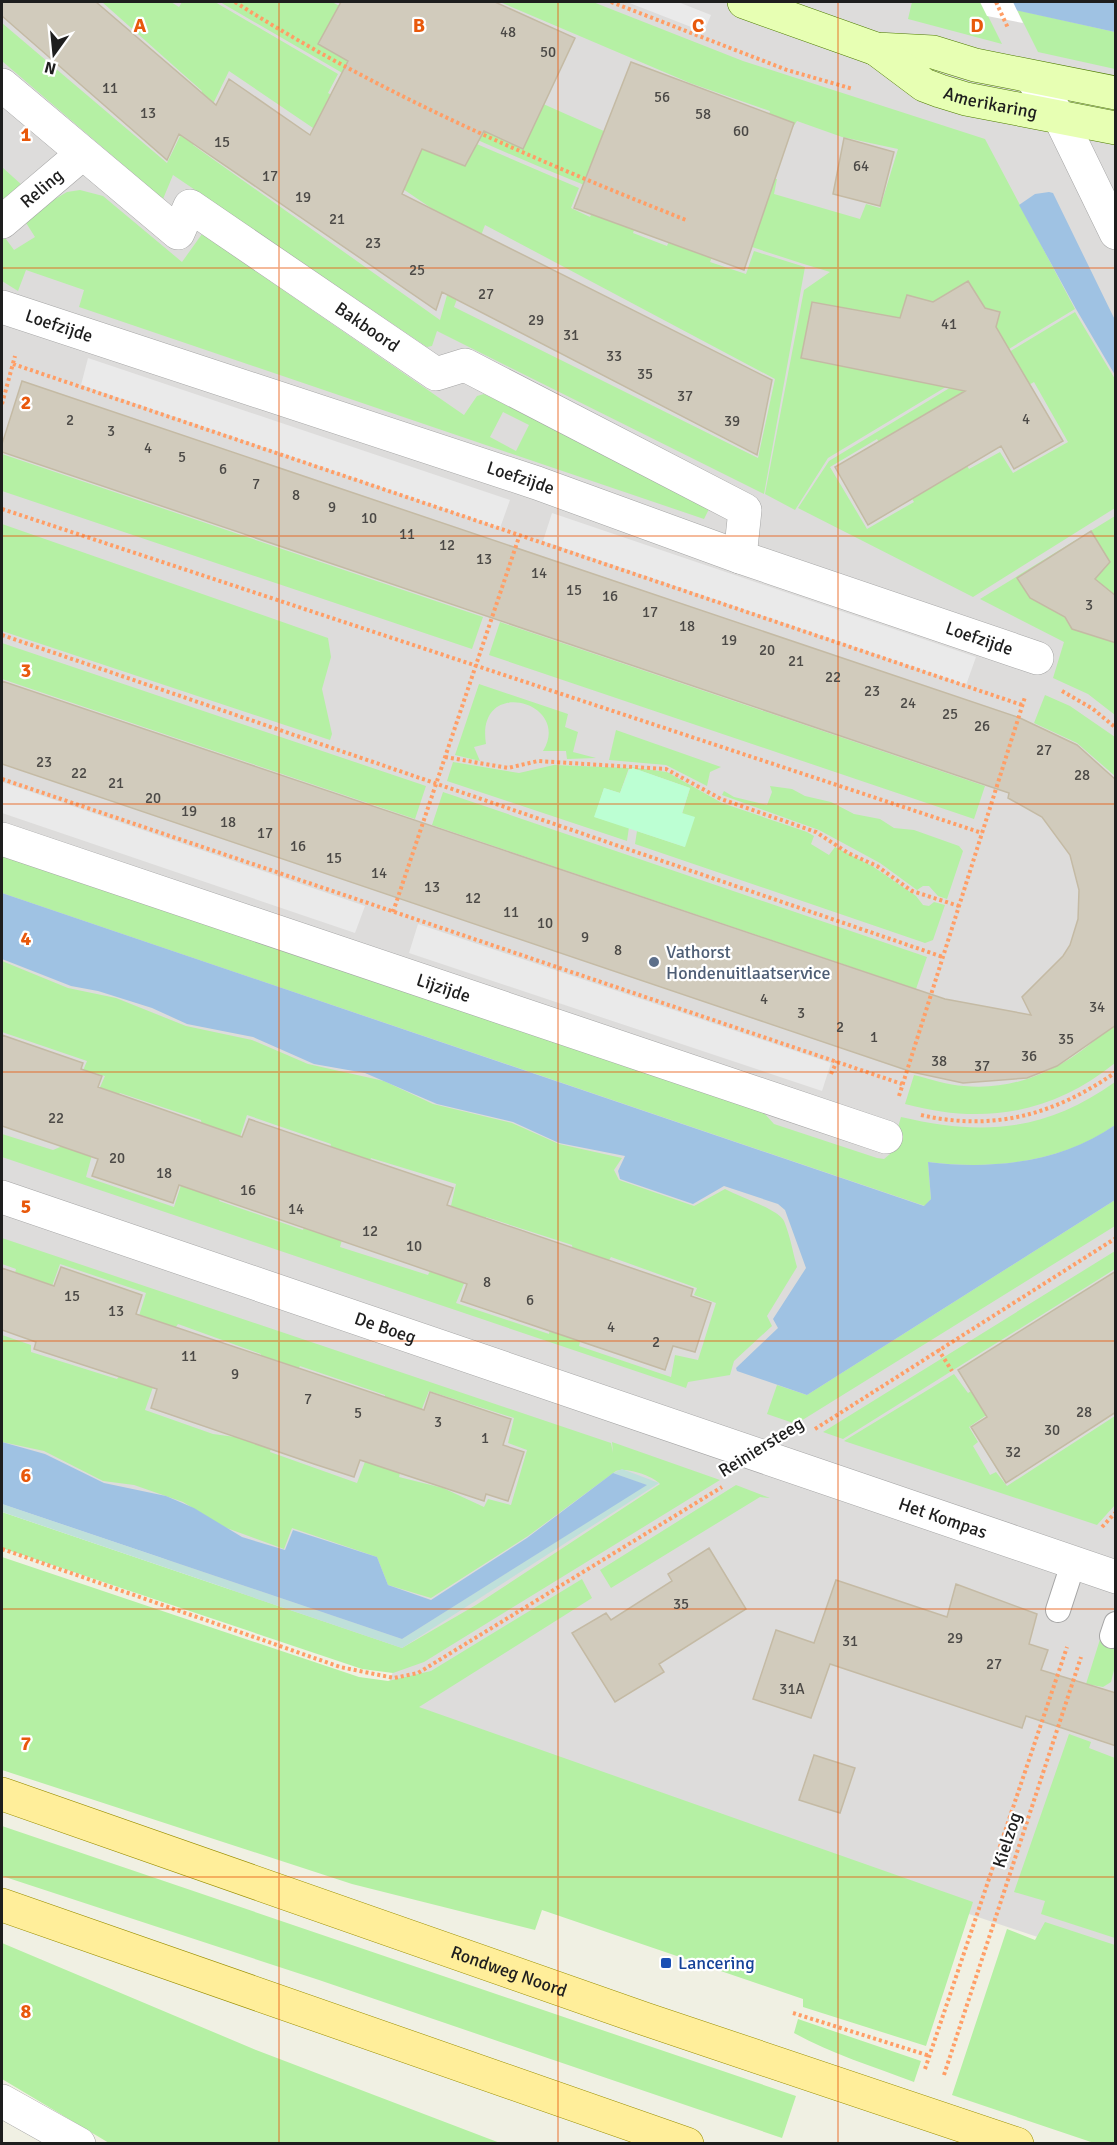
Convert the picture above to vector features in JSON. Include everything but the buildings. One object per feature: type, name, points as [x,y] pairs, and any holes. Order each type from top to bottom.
[{"type":"main road","name":"Rondweg Noord","points":[[2,1794],[645,2019],[1017,2144]]},
{"type":"main road","points":[[2,1905],[687,2144]]},
{"type":"street","name":"Amerikaring","points":[[744,2],[876,49],[933,52],[1031,77],[1116,93]]},
{"type":"street","name":"Amerikaring","points":[[876,49],[924,85],[966,99],[1116,129]]},
{"type":"street","points":[[1031,77],[1060,118],[1116,233]]},
{"type":"street","name":"Bakboord","points":[[2,85],[178,233],[190,206],[436,374],[465,365],[745,510],[740,557]]},
{"type":"street","name":"Reling","points":[[2,222],[82,154]]},
{"type":"street","name":"Loefzijde","points":[[14,311],[537,483],[740,557],[1034,670]]},
{"type":"street","name":"Lijzijde","points":[[2,839],[890,1123]]},
{"type":"street","name":"De Boeg","points":[[2,1197],[771,1457]]},
{"type":"street","name":"Het Kompas","points":[[771,1457],[1074,1561],[1113,1567]]},
{"type":"street","points":[[2,2101],[79,2144]]},
{"type":"lane","points":[[1058,1610],[1074,1561]]},
{"type":"path","points":[[235,2],[327,56],[425,108],[548,165],[686,220]]},
{"type":"path","points":[[611,2],[787,70],[861,91]]},
{"type":"path","points":[[996,2],[1004,18]]},
{"type":"path","points":[[2,404],[13,364],[14,311]]},
{"type":"path","points":[[13,364],[519,537],[1022,705]]},
{"type":"path","points":[[2,509],[982,833]]},
{"type":"path","points":[[393,912],[519,537]]},
{"type":"path","points":[[2,635],[942,957]]},
{"type":"path","points":[[1116,728],[1093,709],[1064,692],[1034,670],[890,1123],[935,1118],[975,1122],[1023,1117],[1061,1105],[1088,1091],[1116,1072]]},
{"type":"path","points":[[445,757],[508,768],[538,761],[666,769],[721,799],[816,832],[878,866],[912,891],[959,906]]},
{"type":"path","points":[[2,779],[902,1084]]},
{"type":"path","name":"Reiniersteeg","points":[[2,1550],[340,1667],[394,1678],[418,1673],[771,1457],[938,1348],[1116,1238]]},
{"type":"path","points":[[938,1348],[952,1371]]},
{"type":"path","points":[[793,2013],[930,2056],[1071,1636]]},
{"type":"path","name":"Kielzog","points":[[931,2114],[1083,1653]]},
{"type":"shaded area","points":[[2,2],[1115,2],[1115,1963],[377,1715],[395,1666],[2,1483]]},
{"type":"shaded area","points":[[627,2],[678,2],[711,15],[704,32]]},
{"type":"shaded area","points":[[88,358],[510,500],[500,528],[81,385]]},
{"type":"shaded area","points":[[552,513],[976,657],[966,685],[543,541]]},
{"type":"shaded area","points":[[2,782],[365,906],[355,933],[2,813]]},
{"type":"shaded area","points":[[418,924],[831,1063],[822,1091],[409,953]]},
{"type":"shaded area","points":[[622,1469],[659,1483],[402,1648],[2,1512],[2,1504],[402,1639],[646,1485],[613,1473]]},
{"type":"green space","points":[[102,2],[171,2],[179,7],[182,2],[215,2],[338,74],[328,93],[359,110],[370,89],[220,2],[332,2],[427,52],[624,140],[777,179],[774,194],[860,219],[866,204],[880,208],[898,149],[842,137],[797,121],[791,130],[764,133],[770,111],[690,83],[500,2],[593,2],[743,61],[985,139],[1075,309],[828,458],[795,510],[765,494],[804,290],[830,272],[720,236],[612,196],[506,153],[401,105],[444,130],[579,188],[571,208],[590,217],[599,196],[640,213],[633,233],[667,246],[676,224],[719,239],[710,262],[746,274],[754,251],[805,267],[764,494],[437,331],[432,346],[427,347],[173,175],[163,199],[2,61],[2,23],[167,163],[202,91]],"holes":[[[229,71],[465,231],[440,320],[193,145]],[[485,225],[775,379],[758,458],[454,307]]]},
{"type":"green space","points":[[912,2],[981,2],[1002,44],[908,19]]},
{"type":"green space","points":[[1017,10],[1115,32],[1115,69],[1038,52]]},
{"type":"green space","points":[[2,167],[23,186],[2,199]]},
{"type":"green space","points":[[80,190],[103,196],[182,262],[202,234],[464,415],[477,396],[484,394],[710,507],[704,519],[79,307],[84,290],[26,270],[18,291],[2,281],[3,235],[14,250],[35,237],[23,218],[67,192]],"holes":[[[503,412],[529,425],[516,451],[490,437]]]},
{"type":"green space","points":[[1075,312],[1115,379],[1115,508],[973,597],[798,508],[829,461]],"holes":[[[1034,382],[1068,442],[1013,473],[1000,452],[969,469],[951,439],[978,414]],[[877,439],[914,502],[867,529],[830,467]]]},
{"type":"green space","points":[[2,454],[483,617],[472,649],[2,491]]},
{"type":"green space","points":[[1115,516],[1115,715],[1088,694],[1053,678],[1064,642],[980,599]]},
{"type":"green space","points":[[2,524],[328,638],[331,657],[322,689],[332,734],[330,740],[2,631]]},
{"type":"green space","points":[[500,622],[985,786],[974,819],[489,655]]},
{"type":"green space","points":[[2,643],[426,786],[415,819],[2,679]]},
{"type":"green space","points":[[479,684],[568,714],[565,727],[578,732],[573,752],[596,758],[567,759],[566,751],[543,751],[549,734],[545,720],[535,709],[522,703],[507,703],[494,709],[487,722],[486,744],[474,747],[480,761],[455,755]]},
{"type":"green space","points":[[1045,695],[1070,706],[1115,737],[1115,776],[1077,743],[1034,723]]},
{"type":"green space","points":[[616,730],[721,767],[710,772],[707,786],[666,765],[609,760]]},
{"type":"green space","points":[[453,762],[519,773],[554,765],[629,768],[620,793],[604,788],[595,817],[629,827],[627,841],[447,781]]},
{"type":"green space","points":[[630,767],[667,772],[722,803],[807,832],[814,836],[811,844],[829,855],[835,847],[872,866],[916,896],[923,905],[929,906],[934,902],[945,905],[933,940],[925,943],[635,844],[637,831],[685,847],[682,814],[690,788]]},
{"type":"green space","points":[[630,767],[690,788],[682,813],[695,817],[685,847],[594,817],[604,788],[620,793]]},
{"type":"green space","points":[[770,786],[792,789],[805,796],[831,802],[854,814],[880,819],[894,828],[914,830],[959,846],[963,851],[947,899],[938,896],[929,886],[923,886],[917,890],[880,863],[819,830],[722,795],[724,791],[734,797],[767,805],[772,792]]},
{"type":"green space","points":[[443,792],[927,957],[916,989],[432,825]]},
{"type":"green space","points":[[2,855],[764,1113],[774,1124],[877,1158],[884,1159],[890,1154],[901,1117],[959,1127],[1012,1125],[1038,1120],[1063,1111],[1089,1099],[1115,1082],[1115,1125],[1072,1148],[1026,1161],[977,1165],[928,1162],[931,1199],[925,1206],[2,893]]},
{"type":"green space","points":[[2,961],[68,988],[116,998],[186,1026],[252,1040],[308,1064],[384,1081],[433,1104],[512,1123],[559,1144],[622,1158],[614,1170],[619,1180],[694,1206],[725,1189],[766,1208],[784,1221],[797,1267],[767,1316],[772,1326],[734,1361],[730,1375],[688,1382],[686,1388],[2,1157],[2,1134],[53,1150],[65,1145],[92,1155],[86,1177],[174,1207],[182,1182],[221,1195],[219,1201],[303,1230],[305,1224],[343,1236],[340,1247],[428,1275],[431,1269],[465,1281],[456,1303],[549,1334],[553,1310],[585,1322],[579,1346],[671,1377],[675,1355],[698,1360],[716,1303],[694,1295],[697,1288],[611,1257],[606,1265],[573,1252],[572,1245],[486,1217],[484,1223],[450,1210],[456,1184],[371,1158],[360,1182],[324,1171],[331,1144],[247,1115],[239,1140],[202,1128],[201,1120],[120,1093],[115,1099],[97,1094],[105,1076],[91,1072],[84,1089],[77,1085],[87,1061],[2,1032]]},
{"type":"green space","points":[[1115,1020],[1115,1063],[1067,1094],[1041,1104],[989,1114],[962,1114],[905,1104],[914,1075],[945,1083],[986,1087],[1028,1079],[1066,1061],[1084,1049]]},
{"type":"green space","points":[[1115,1200],[1115,1226],[796,1424],[767,1414],[777,1385],[807,1395]]},
{"type":"green space","points":[[2,1238],[611,1443],[613,1453],[612,1442],[720,1480],[424,1662],[393,1673],[362,1669],[2,1548],[2,1512],[402,1648],[476,1605],[660,1484],[640,1473],[627,1470],[616,1471],[528,1536],[431,1598],[388,1585],[377,1557],[292,1528],[284,1549],[224,1527],[183,1502],[134,1485],[103,1481],[44,1451],[2,1442],[2,1335],[31,1345],[31,1352],[117,1379],[121,1374],[153,1387],[145,1410],[213,1434],[235,1437],[244,1415],[276,1427],[270,1452],[357,1483],[366,1459],[401,1469],[399,1477],[443,1488],[484,1507],[488,1499],[511,1505],[527,1450],[508,1443],[514,1418],[429,1391],[419,1416],[384,1402],[385,1395],[300,1366],[296,1372],[260,1359],[261,1354],[178,1324],[173,1331],[138,1319],[146,1293],[60,1264],[51,1289],[14,1277],[16,1269],[2,1264]]},
{"type":"green space","points":[[1115,1251],[1115,1269],[843,1439],[823,1432]]},
{"type":"green space","points":[[1008,1368],[1004,1403],[969,1427],[978,1442],[973,1446],[990,1475],[996,1472],[1007,1486],[1115,1416],[1115,1505],[1097,1525],[844,1441],[954,1374],[968,1393]]},
{"type":"green space","points":[[736,1485],[770,1498],[760,1497],[611,1588],[600,1570]]},
{"type":"green space","points":[[2,1557],[359,1677],[388,1681],[431,1671],[582,1579],[592,1598],[419,1707],[973,1902],[926,2046],[803,2007],[803,1999],[542,1910],[535,1930],[352,1884],[2,1770]]},
{"type":"green space","points":[[1102,1633],[1115,1639],[1115,1666],[1111,1682],[1103,1687],[1086,1684]]},
{"type":"green space","points":[[1069,1734],[1091,1742],[1089,1748],[1115,1758],[1115,1938],[1041,1914],[1045,1901],[1014,1892]]},
{"type":"green space","points":[[2,1826],[796,2096],[782,2138],[319,1980],[2,1876]]},
{"type":"green space","points":[[1045,1922],[1115,1945],[1115,2143],[1094,2143],[952,2095],[1007,1929],[1035,1940]]},
{"type":"green space","points":[[2,1943],[256,2050],[500,2143],[109,2143],[2,2079]]},
{"type":"green space","points":[[798,2019],[921,2061],[914,2082],[838,2054],[794,2033]]},
{"type":"water","points":[[978,2],[1115,2],[1115,32]]},
{"type":"water","points":[[1053,193],[1115,320],[1115,375],[1019,205],[1035,194]]},
{"type":"water","points":[[2,893],[924,1206],[931,1199],[928,1162],[976,1165],[1025,1161],[1072,1148],[1115,1125],[1115,1200],[807,1395],[737,1371],[736,1368],[778,1328],[773,1319],[806,1268],[785,1210],[778,1204],[724,1186],[693,1204],[620,1179],[618,1171],[625,1156],[559,1143],[513,1122],[437,1104],[365,1073],[314,1064],[253,1037],[187,1024],[152,1008],[98,991],[71,986],[2,959]]},
{"type":"water","points":[[2,1442],[45,1454],[104,1483],[166,1496],[194,1508],[242,1537],[285,1550],[293,1530],[377,1557],[388,1585],[431,1600],[527,1538],[613,1473],[647,1485],[402,1639],[2,1504]]},
{"type":"pier","points":[[980,2],[1013,2],[1023,23],[987,16]]},
{"type":"place","name":"Vathorst Hondenuitlaatservice","points":[[654,962]]},
{"type":"place","name":"Lancering","points":[[666,1963]]}]
